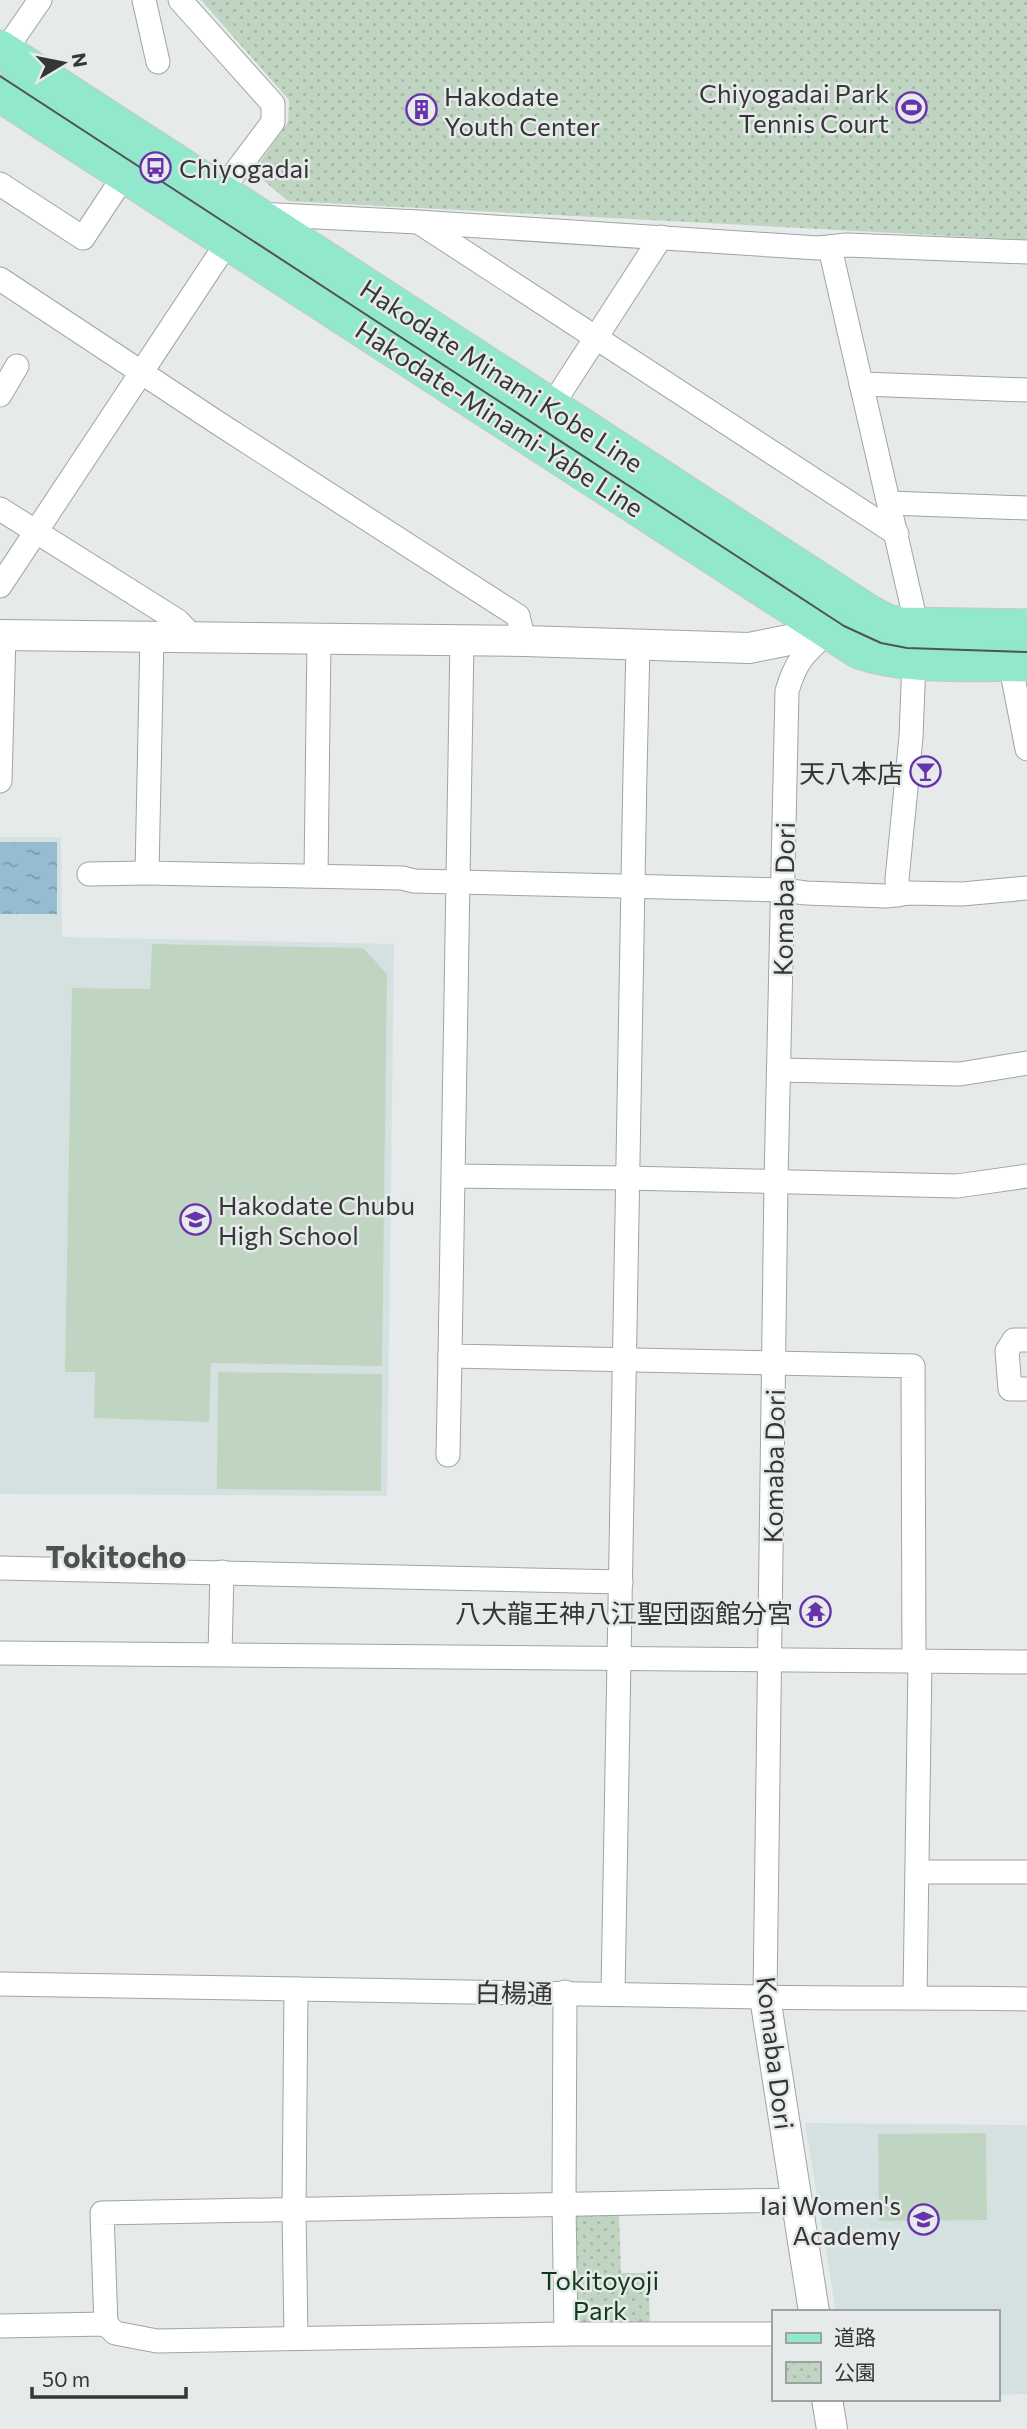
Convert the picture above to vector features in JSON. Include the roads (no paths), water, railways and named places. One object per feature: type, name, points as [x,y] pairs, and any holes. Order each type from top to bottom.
[{"type":"main road","name":"Hakodate Minami Kobe Line","points":[[6,45],[254,214],[887,623],[915,644]]},
{"type":"main road","name":"Hakodate-Minami-Yabe Line","points":[[0,93],[859,650],[877,656],[915,644],[1017,645]]},
{"type":"street","points":[[6,45],[40,0]]},
{"type":"street","points":[[144,0],[158,62]]},
{"type":"street","points":[[180,0],[273,104],[273,122],[198,221]]},
{"type":"street","points":[[0,184],[83,238],[118,186]]},
{"type":"street","points":[[198,221],[254,214],[830,248],[847,245],[1027,251]]},
{"type":"street","points":[[418,222],[897,534]]},
{"type":"street","points":[[551,407],[661,237]]},
{"type":"street","points":[[830,248],[897,534],[915,644],[911,737],[897,879],[898,895]]},
{"type":"street","points":[[0,586],[219,255]]},
{"type":"street","points":[[0,279],[518,616],[524,641]]},
{"type":"street","points":[[0,395],[17,366]]},
{"type":"street","points":[[861,384],[1027,390]]},
{"type":"street","points":[[889,503],[1027,508]]},
{"type":"street","points":[[0,509],[178,621],[192,636]]},
{"type":"street","points":[[0,781],[2,635],[524,641],[749,648],[829,632],[868,613]]},
{"type":"street","name":"Komaba Dori","points":[[814,2310],[765,1997],[776,1181],[786,691],[793,671],[805,652],[829,632]]},
{"type":"street","points":[[147,873],[152,636]]},
{"type":"street","points":[[316,876],[319,638]]},
{"type":"street","points":[[448,1455],[462,640]]},
{"type":"street","points":[[613,1993],[626,1178],[638,645]]},
{"type":"street","points":[[1017,645],[1027,749]]},
{"type":"street","points":[[89,874],[316,876],[898,895],[962,894],[1027,888]]},
{"type":"street","points":[[779,1070],[960,1074],[1027,1063]]},
{"type":"street","points":[[454,1176],[957,1186],[1027,1176]]},
{"type":"street","points":[[1027,1340],[1014,1340],[1007,1351],[1010,1389],[1027,1389]]},
{"type":"street","points":[[450,1356],[913,1366],[918,1871],[915,1997]]},
{"type":"street","points":[[0,1568],[621,1582]]},
{"type":"street","points":[[220,1654],[222,1572]]},
{"type":"street","points":[[0,1653],[1027,1662]]},
{"type":"street","points":[[918,1871],[1027,1872]]},
{"type":"street","name":"白楊通","points":[[0,1984],[1027,1999]]},
{"type":"street","points":[[296,1989],[296,2337]]},
{"type":"street","points":[[565,1992],[566,2334]]},
{"type":"street","points":[[772,2334],[296,2337],[157,2341],[116,2333],[106,2323],[102,2213],[797,2200]]},
{"type":"street","points":[[0,2326],[106,2323]]},
{"type":"street","points":[[827,2401],[832,2429]]},
{"type":"water","points":[[0,842],[57,842],[57,914],[0,914]]},
{"type":"tram line","points":[[0,76],[844,626],[881,643],[907,648],[1027,652]]},
{"type":"place","name":"Chiyogadai Park Tennis Court","points":[[912,107]]},
{"type":"place","name":"Hakodate Youth Center","points":[[421,110]]},
{"type":"place","name":"Chiyogadai","points":[[156,167]]},
{"type":"place","name":"天八本店","points":[[926,772]]},
{"type":"place","name":"Hakodate Chubu High School","points":[[195,1219]]},
{"type":"place","name":"八大龍王神八江聖団函館分宮","points":[[816,1612]]},
{"type":"place","name":"Iai Women's Academy","points":[[924,2219]]},
{"type":"district","name":"Tokitocho","points":[[116,1555]]},
{"type":"park label","name":"Tokitoyoji Park","points":[[600,2294]]}]
